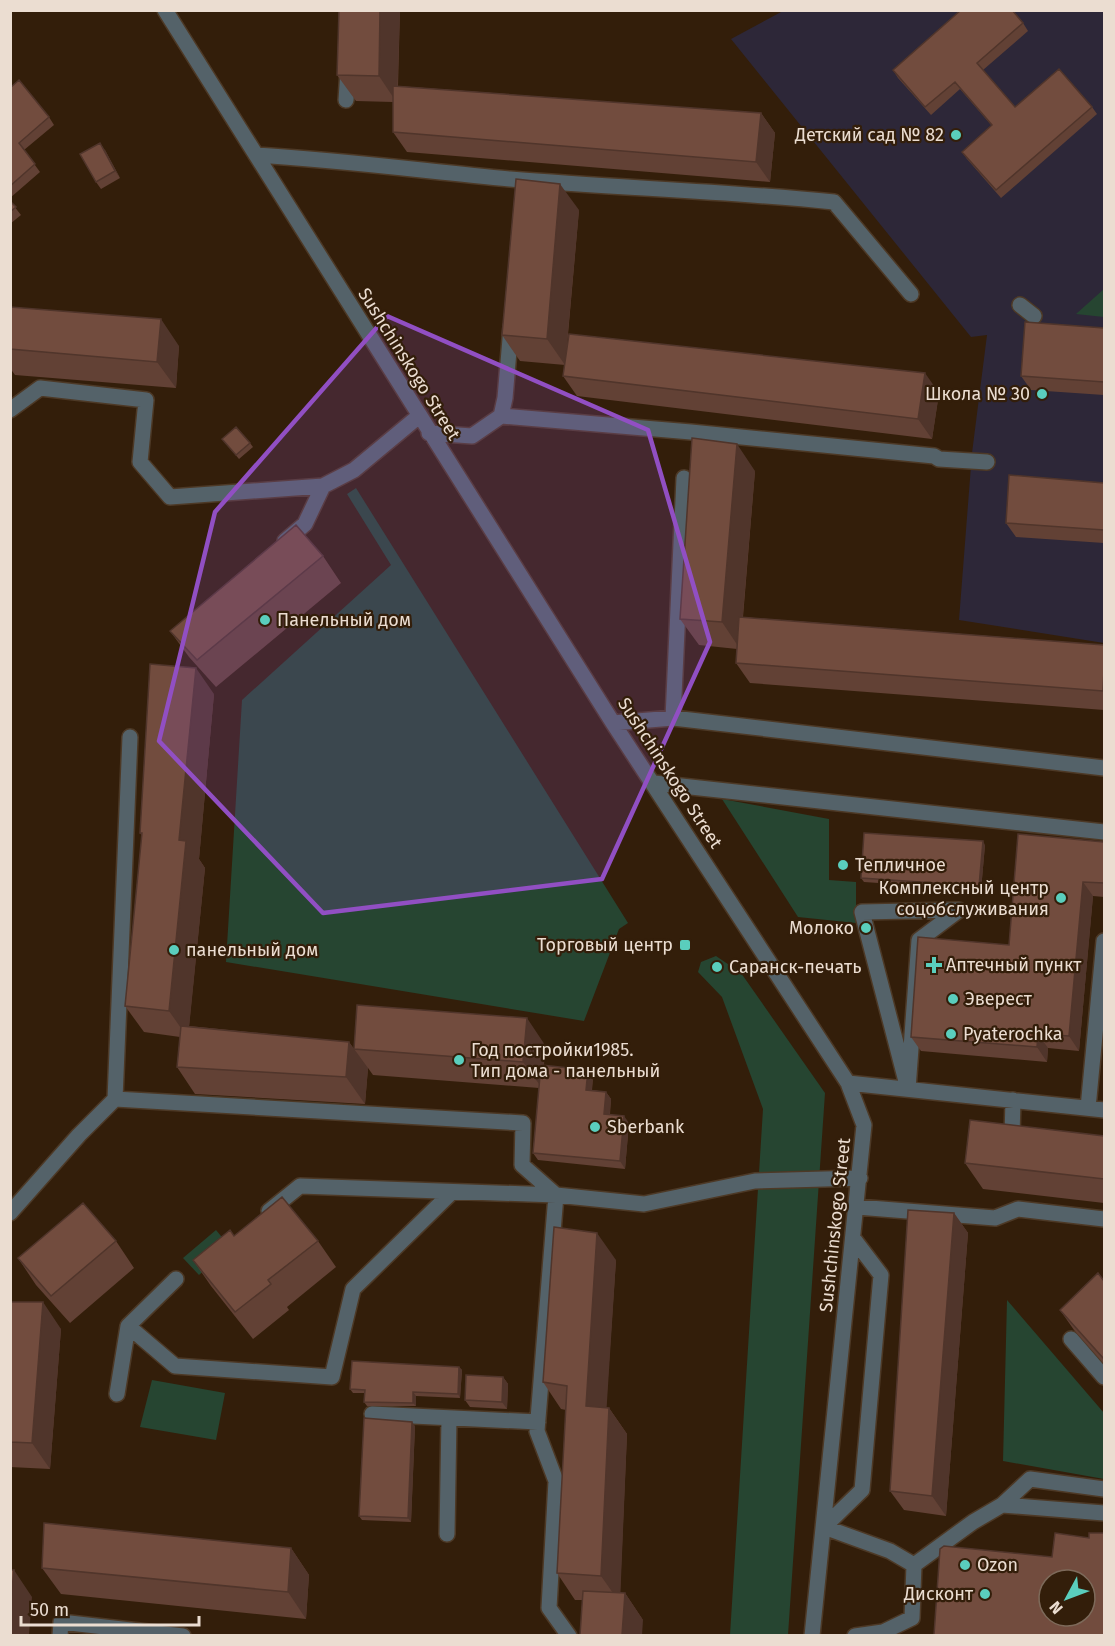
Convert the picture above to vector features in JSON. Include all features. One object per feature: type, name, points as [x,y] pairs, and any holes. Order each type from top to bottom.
[{"type":"street","name":"Sushchinskogo Street","points":[[165,10],[613,723],[848,1083],[864,1125],[812,1635]]},
{"type":"street","points":[[346,100],[348,55]]},
{"type":"street","points":[[256,155],[512,179],[834,202],[911,294]]},
{"type":"street","points":[[1020,305],[1034,316]]},
{"type":"street","points":[[501,416],[505,398],[512,316]]},
{"type":"street","points":[[10,410],[40,388],[146,400],[140,462],[170,497],[323,486],[354,470],[419,416]]},
{"type":"street","points":[[429,433],[472,436],[501,416],[702,433],[934,456],[939,459],[987,462]]},
{"type":"street","points":[[673,718],[684,478]]},
{"type":"street","points":[[269,555],[305,524],[323,486]]},
{"type":"street","points":[[613,723],[673,718],[1104,768]]},
{"type":"street","points":[[10,1213],[115,1098],[130,737]]},
{"type":"street","points":[[654,783],[1104,832]]},
{"type":"street","points":[[959,910],[919,940],[908,1089],[862,912],[959,910]]},
{"type":"street","points":[[1088,1108],[1104,941]]},
{"type":"street","points":[[848,1083],[1104,1110]]},
{"type":"street","points":[[115,1098],[523,1123],[522,1165],[556,1196]]},
{"type":"street","points":[[1012,1136],[1013,1100]]},
{"type":"street","points":[[254,1224],[300,1186],[556,1196],[645,1204],[755,1181],[860,1178]]},
{"type":"street","points":[[128,1326],[175,1366],[332,1377],[353,1289],[452,1193]]},
{"type":"street","points":[[556,1196],[537,1431],[556,1481],[549,1608],[569,1635]]},
{"type":"street","points":[[857,1208],[995,1218],[1018,1209],[1104,1219]]},
{"type":"street","points":[[853,1238],[881,1275],[862,1490],[824,1527],[891,1551],[914,1565]]},
{"type":"street","points":[[117,1394],[128,1326],[176,1279]]},
{"type":"street","points":[[1071,1339],[1104,1377]]},
{"type":"street","points":[[372,1414],[538,1422]]},
{"type":"street","points":[[447,1534],[449,1418]]},
{"type":"street","points":[[914,1565],[973,1522],[1002,1505],[1030,1479],[1104,1489]]},
{"type":"street","points":[[1002,1505],[1104,1513]]},
{"type":"street","points":[[855,1635],[883,1632],[912,1618],[914,1565]]},
{"type":"street","points":[[60,1635],[61,1623],[183,1635]]},
{"type":"highlighted area","points":[[387,316],[648,430],[710,642],[602,879],[323,913],[159,741],[215,512]]},
{"type":"shaded area","name":"Детский сад № 82","points":[[783,11],[1104,11],[1104,643],[959,620],[972,453],[987,335],[971,337],[731,39]]},
{"type":"green space","points":[[1104,289],[1104,317],[1076,314]]},
{"type":"green space","points":[[356,488],[628,923],[619,929],[584,1021],[226,962],[242,700],[391,565],[347,494]]},
{"type":"green space","points":[[722,799],[829,819],[829,880],[856,882],[856,923],[798,917]]},
{"type":"green space","points":[[716,956],[741,973],[825,1093],[788,1635],[730,1635],[763,1109],[722,997],[698,972],[701,962]]},
{"type":"green space","points":[[216,1230],[230,1247],[199,1275],[183,1258]]},
{"type":"green space","points":[[1007,1300],[1104,1413],[1104,1479],[1003,1461]]},
{"type":"green space","points":[[152,1380],[225,1393],[216,1440],[140,1427]]},
{"type":"building","points":[[339,10],[380,10],[379,76],[337,75]]},
{"type":"building","points":[[961,10],[1012,10],[1023,23],[977,63],[1015,107],[1059,69],[1092,107],[996,190],[962,152],[992,125],[955,82],[925,107],[893,70]]},
{"type":"building","points":[[19,80],[49,117],[19,143],[35,164],[10,186],[10,88]]},
{"type":"building","points":[[393,86],[761,113],[756,162],[393,132]]},
{"type":"building","points":[[100,143],[115,171],[96,182],[80,154]]},
{"type":"building","points":[[516,179],[560,184],[547,339],[502,335]]},
{"type":"building","points":[[10,201],[16,207],[10,212]]},
{"type":"building","points":[[10,307],[161,319],[157,362],[10,349]]},
{"type":"building","points":[[1025,322],[1104,328],[1104,382],[1021,376]]},
{"type":"building","points":[[569,334],[925,373],[918,419],[563,376]]},
{"type":"building","points":[[236,427],[250,443],[236,455],[222,439]]},
{"type":"building","points":[[692,438],[737,444],[722,622],[680,619]]},
{"type":"building","points":[[1009,475],[1104,483],[1104,530],[1006,523]]},
{"type":"building","points":[[296,525],[323,556],[197,660],[170,631]]},
{"type":"building","points":[[739,617],[1104,645],[1103,691],[736,663]]},
{"type":"building","points":[[150,664],[196,668],[179,840],[186,841],[169,1011],[125,1006],[142,833],[140,833]]},
{"type":"building","points":[[864,833],[983,841],[979,886],[861,878]]},
{"type":"building","points":[[1018,834],[1104,842],[1104,883],[1083,882],[1069,1036],[1038,1034],[1037,1047],[911,1037],[918,937],[1009,945]]},
{"type":"building","points":[[357,1005],[527,1018],[523,1062],[354,1049]]},
{"type":"building","points":[[181,1026],[349,1042],[346,1077],[177,1067]]},
{"type":"building","points":[[541,1065],[588,1070],[586,1090],[606,1092],[604,1114],[624,1116],[620,1161],[533,1153]]},
{"type":"building","points":[[970,1120],[1104,1136],[1104,1179],[965,1163]]},
{"type":"building","points":[[282,1197],[318,1241],[268,1280],[271,1284],[235,1312],[193,1260],[230,1230],[234,1236]]},
{"type":"building","points":[[83,1203],[116,1241],[51,1296],[18,1258]]},
{"type":"building","points":[[908,1210],[954,1213],[932,1496],[890,1491]]},
{"type":"building","points":[[554,1227],[597,1233],[586,1406],[609,1408],[601,1576],[557,1573],[567,1386],[543,1382]]},
{"type":"building","points":[[1098,1273],[1104,1281],[1104,1359],[1060,1310]]},
{"type":"building","points":[[10,1302],[43,1302],[32,1443],[10,1442]]},
{"type":"building","points":[[352,1361],[459,1367],[458,1394],[413,1392],[413,1403],[364,1402],[365,1390],[350,1389]]},
{"type":"building","points":[[466,1375],[503,1377],[502,1402],[465,1400]]},
{"type":"building","points":[[364,1418],[412,1422],[408,1518],[359,1516]]},
{"type":"building","points":[[44,1523],[291,1548],[288,1592],[42,1568]]},
{"type":"building","name":"Дисконт","points":[[1055,1533],[1089,1538],[1089,1533],[1104,1533],[1104,1635],[934,1635],[940,1549],[944,1546],[1052,1557]]},
{"type":"building","points":[[10,1570],[14,1570],[10,1608]]},
{"type":"building","points":[[583,1591],[625,1593],[622,1635],[580,1635]]},
{"type":"place","name":"Детский сад № 82","points":[[956,135]]},
{"type":"place","name":"Школа № 30","points":[[1042,394]]},
{"type":"place","name":"Панельный дом","points":[[265,620]]},
{"type":"place","name":"Тепличное","points":[[843,865]]},
{"type":"place","name":"Комплексный центр соцобслуживания","points":[[1061,898]]},
{"type":"place","name":"Молоко","points":[[866,928]]},
{"type":"place","name":"Торговый центр","points":[[685,945]]},
{"type":"place","name":"панельный дом","points":[[174,950]]},
{"type":"place","name":"Аптечный пункт","points":[[934,965]]},
{"type":"place","name":"Саранск-печать","points":[[717,967]]},
{"type":"place","name":"Эверест","points":[[953,999]]},
{"type":"place","name":"Pyaterochka","points":[[951,1034]]},
{"type":"place","name":"Год постройки1985. Тип дома - панельный","points":[[459,1060]]},
{"type":"place","name":"Sberbank","points":[[595,1127]]},
{"type":"place","name":"Ozon","points":[[965,1565]]},
{"type":"place","name":"Дисконт","points":[[985,1594]]}]
